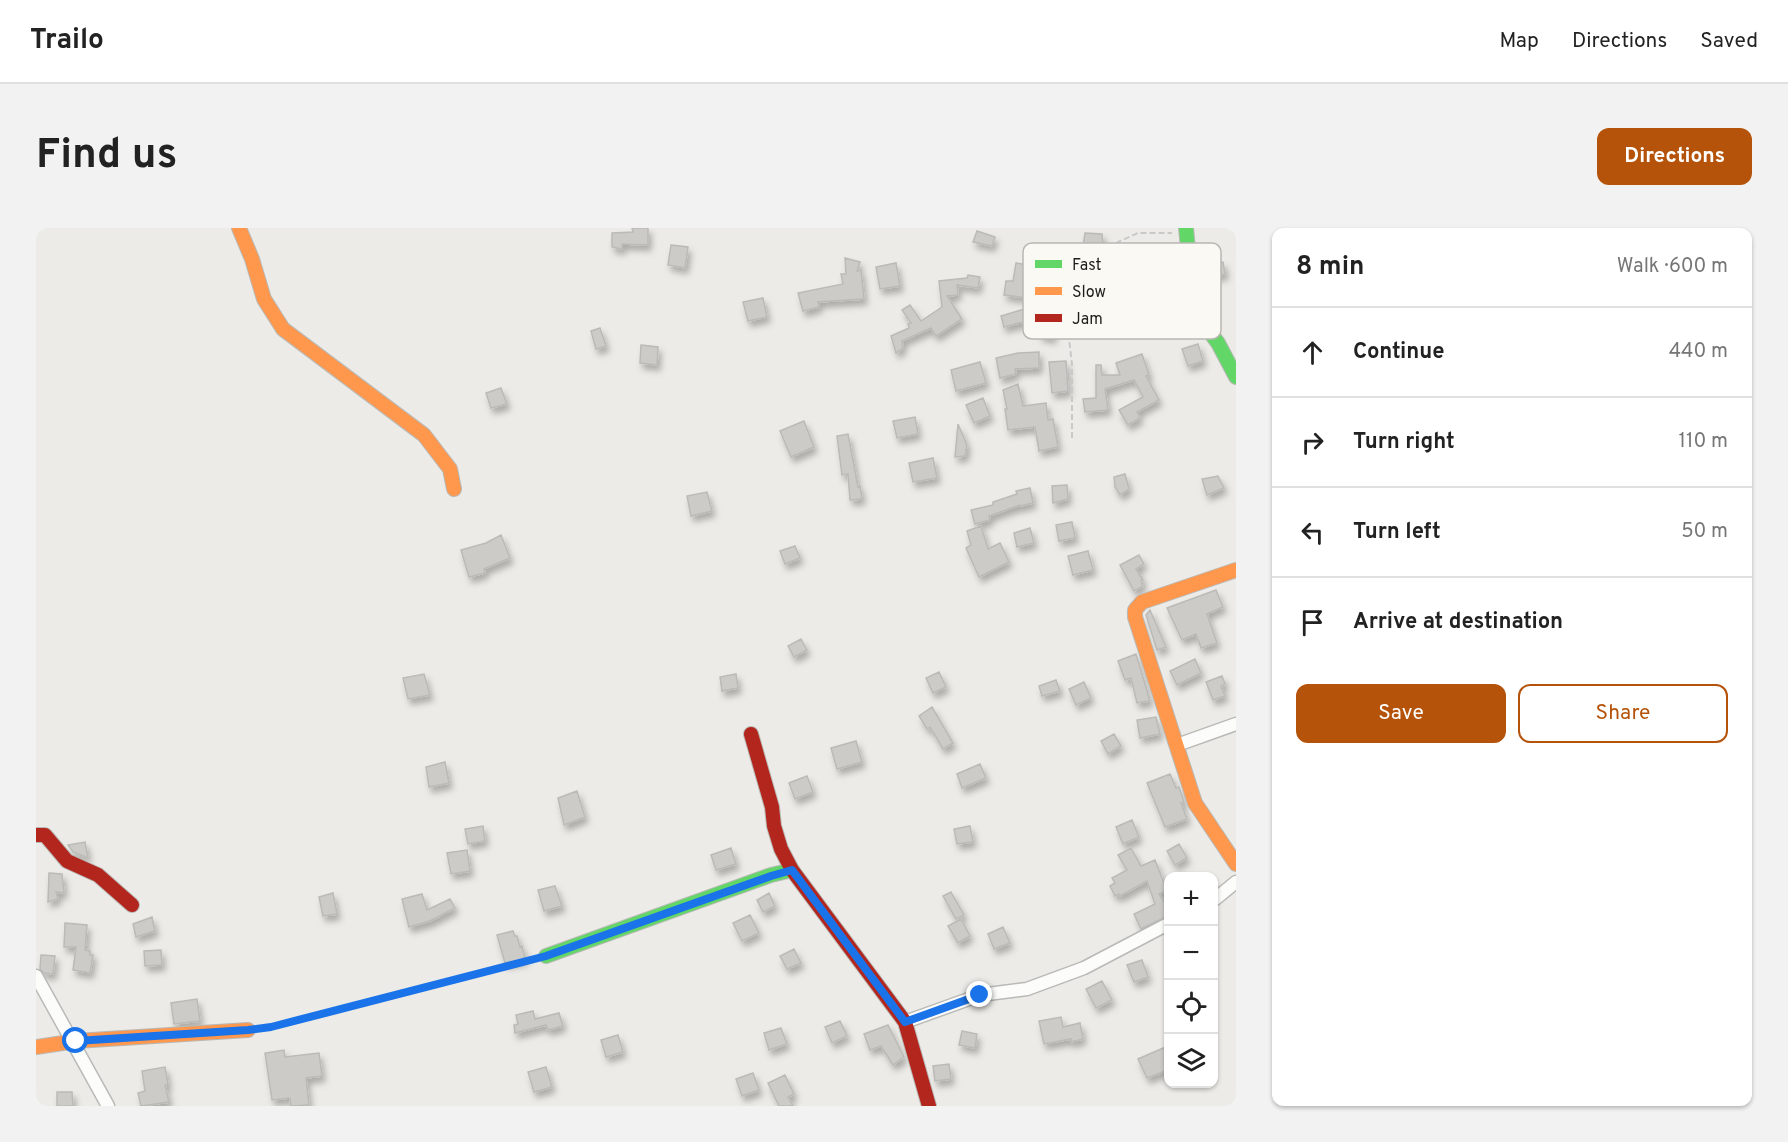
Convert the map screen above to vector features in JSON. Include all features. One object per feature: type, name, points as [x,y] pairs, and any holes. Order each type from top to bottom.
[{"type":"street","points":[[239,228],[252,259],[264,298],[283,329],[424,435],[450,469],[454,489]]},
{"type":"street","points":[[1215,339],[1236,377]]},
{"type":"street","points":[[1236,570],[1142,603],[1135,609],[1135,617],[1195,803],[1236,864]]},
{"type":"street","points":[[1178,745],[1236,724]]},
{"type":"street","points":[[751,734],[772,807],[774,826],[781,849],[792,870],[905,1022],[929,1106]]},
{"type":"street","points":[[36,835],[45,835],[68,861],[98,875],[132,905]]},
{"type":"street","points":[[546,956],[792,870]]},
{"type":"street","points":[[1218,897],[1236,882]]},
{"type":"street","points":[[905,1022],[980,995],[1027,989],[1084,968],[1164,926]]},
{"type":"street","points":[[36,976],[108,1106]]},
{"type":"street","points":[[36,1047],[72,1042],[248,1030]]},
{"type":"path","points":[[1117,243],[1138,233],[1186,230]]},
{"type":"path","points":[[1069,339],[1072,364],[1072,438]]},
{"type":"path","points":[[248,1030],[271,1027],[546,956]]},
{"type":"building","points":[[632,228],[648,228],[648,245],[622,244],[622,249],[612,247],[612,233],[633,232]]},
{"type":"building","points":[[977,231],[995,237],[992,246],[973,242]]},
{"type":"building","points":[[1085,233],[1102,234],[1103,243],[1083,243]]},
{"type":"building","points":[[671,245],[688,247],[685,268],[668,265]]},
{"type":"building","points":[[845,258],[860,262],[857,271],[861,270],[864,299],[818,302],[819,307],[803,311],[798,293],[843,284],[841,274],[846,274]]},
{"type":"building","points":[[1221,262],[1223,262],[1225,274],[1221,275]]},
{"type":"building","points":[[896,263],[900,286],[880,289],[876,267]]},
{"type":"building","points":[[1016,263],[1023,264],[1023,297],[1004,295],[1006,281],[1013,281]]},
{"type":"building","points":[[968,275],[980,277],[978,288],[957,285],[958,295],[947,296],[962,319],[936,336],[931,328],[902,341],[903,348],[896,353],[891,336],[909,328],[908,324],[911,323],[902,310],[910,305],[921,321],[942,307],[939,281],[967,278]]},
{"type":"building","points":[[763,298],[767,317],[748,321],[743,302]]},
{"type":"building","points":[[1023,309],[1023,323],[1004,327],[1001,316]]},
{"type":"building","points":[[600,328],[606,346],[596,349],[591,331]]},
{"type":"building","points":[[1198,344],[1203,361],[1188,366],[1182,349]]},
{"type":"building","points":[[641,345],[658,347],[657,365],[640,363]]},
{"type":"building","points":[[1039,352],[1039,368],[1015,369],[1016,374],[1000,378],[996,358],[1018,353]]},
{"type":"building","points":[[1142,354],[1149,375],[1146,376],[1159,400],[1137,412],[1140,418],[1128,425],[1119,410],[1143,397],[1134,380],[1105,389],[1108,410],[1085,412],[1083,399],[1096,398],[1096,365],[1101,365],[1102,375],[1120,375],[1116,363]]},
{"type":"building","points":[[1066,361],[1068,391],[1052,393],[1049,362]]},
{"type":"building","points":[[980,362],[986,383],[956,391],[951,370]]},
{"type":"building","points":[[1018,384],[1023,406],[1046,403],[1048,420],[1053,419],[1058,447],[1039,451],[1035,427],[1008,430],[1003,390]]},
{"type":"building","points":[[501,388],[507,404],[491,408],[486,393]]},
{"type":"building","points":[[983,398],[990,416],[974,423],[966,405]]},
{"type":"building","points":[[915,417],[918,434],[897,438],[893,421]]},
{"type":"building","points":[[804,421],[814,447],[791,457],[780,431]]},
{"type":"building","points":[[958,424],[967,445],[965,456],[955,457]]},
{"type":"building","points":[[848,434],[862,499],[850,500],[848,474],[842,475],[837,436]]},
{"type":"building","points":[[933,458],[937,478],[913,482],[909,463]]},
{"type":"building","points":[[1125,474],[1129,489],[1120,495],[1115,487],[1114,477]]},
{"type":"building","points":[[1218,476],[1224,488],[1207,495],[1202,479]]},
{"type":"building","points":[[1067,485],[1068,499],[1053,503],[1052,486]]},
{"type":"building","points":[[1030,488],[1033,503],[989,516],[990,520],[975,524],[971,510],[993,505],[993,502],[1017,494],[1016,491]]},
{"type":"building","points":[[707,492],[712,511],[691,516],[687,496]]},
{"type":"building","points":[[1072,522],[1075,538],[1059,541],[1056,525]]},
{"type":"building","points":[[981,526],[988,549],[1000,543],[1009,562],[979,577],[966,548],[971,545],[967,531]]},
{"type":"building","points":[[1030,528],[1034,543],[1017,547],[1014,533]]},
{"type":"building","points":[[501,535],[510,558],[484,569],[485,573],[469,577],[461,550],[486,543]]},
{"type":"building","points":[[795,546],[800,558],[785,564],[780,551]]},
{"type":"building","points":[[1088,551],[1093,570],[1073,575],[1068,556]]},
{"type":"building","points":[[1139,555],[1144,564],[1136,569],[1143,580],[1141,581],[1143,586],[1134,591],[1120,565]]},
{"type":"building","points":[[1216,590],[1223,607],[1207,614],[1217,643],[1201,648],[1196,634],[1182,640],[1167,608]]},
{"type":"building","points":[[1150,610],[1166,647],[1157,650],[1146,615]]},
{"type":"building","points":[[801,639],[807,650],[794,657],[788,646]]},
{"type":"building","points":[[1136,654],[1150,701],[1137,703],[1131,678],[1125,680],[1118,661]]},
{"type":"building","points":[[1195,659],[1201,673],[1177,685],[1170,671]]},
{"type":"building","points":[[939,672],[946,687],[933,693],[926,678]]},
{"type":"building","points":[[424,674],[430,695],[408,699],[403,678]]},
{"type":"building","points":[[736,674],[738,688],[722,691],[720,677]]},
{"type":"building","points":[[1222,676],[1225,684],[1221,686],[1225,696],[1213,700],[1206,682]]},
{"type":"building","points":[[1056,680],[1060,691],[1042,696],[1039,686]]},
{"type":"building","points":[[1084,682],[1091,698],[1076,705],[1069,689]]},
{"type":"building","points":[[932,707],[953,743],[943,749],[930,727],[927,729],[919,716]]},
{"type":"building","points":[[1156,717],[1160,734],[1140,738],[1137,720]]},
{"type":"building","points":[[1114,734],[1121,746],[1108,754],[1101,741]]},
{"type":"building","points":[[856,741],[862,762],[837,769],[831,748]]},
{"type":"building","points":[[445,762],[449,783],[429,787],[426,767]]},
{"type":"building","points":[[980,764],[986,778],[962,788],[957,774]]},
{"type":"building","points":[[1170,774],[1176,788],[1179,787],[1184,802],[1181,803],[1187,819],[1165,827],[1147,783]]},
{"type":"building","points":[[807,776],[813,792],[795,799],[789,783]]},
{"type":"building","points":[[577,791],[585,817],[564,825],[558,798]]},
{"type":"building","points":[[1132,820],[1139,837],[1123,844],[1116,827]]},
{"type":"building","points":[[483,826],[485,841],[468,844],[465,829]]},
{"type":"building","points":[[970,826],[973,842],[957,844],[954,829]]},
{"type":"building","points":[[85,842],[88,858],[73,852],[68,845]]},
{"type":"building","points":[[1179,844],[1187,858],[1175,865],[1167,851]]},
{"type":"building","points":[[731,848],[736,864],[716,870],[711,855]]},
{"type":"building","points":[[1131,848],[1141,866],[1155,860],[1164,883],[1164,892],[1159,894],[1164,902],[1164,918],[1141,929],[1134,914],[1155,904],[1147,881],[1120,896],[1119,894],[1115,896],[1110,886],[1115,883],[1112,878],[1127,870],[1118,855]]},
{"type":"building","points":[[467,850],[470,871],[451,874],[447,853]]},
{"type":"building","points":[[49,873],[62,874],[64,893],[56,892],[58,899],[48,902]]},
{"type":"building","points":[[555,886],[562,906],[544,911],[538,890]]},
{"type":"building","points":[[951,892],[964,915],[956,919],[943,896]]},
{"type":"building","points":[[333,893],[337,914],[323,916],[319,897]]},
{"type":"building","points":[[769,893],[775,906],[763,912],[757,900]]},
{"type":"building","points":[[422,894],[427,910],[450,899],[455,908],[430,921],[409,927],[402,899]]},
{"type":"building","points":[[750,915],[759,933],[742,941],[733,923]]},
{"type":"building","points":[[152,917],[155,931],[136,937],[133,924]]},
{"type":"building","points":[[961,919],[970,936],[958,943],[948,926]]},
{"type":"building","points":[[65,923],[87,925],[85,950],[90,951],[90,955],[93,955],[90,973],[73,970],[76,947],[64,947]]},
{"type":"building","points":[[1003,927],[1010,943],[994,949],[988,934]]},
{"type":"building","points":[[513,931],[520,947],[522,946],[525,959],[505,963],[497,935]]},
{"type":"building","points":[[794,949],[801,963],[787,969],[780,956]]},
{"type":"building","points":[[161,950],[162,965],[145,966],[144,951]]},
{"type":"building","points":[[41,955],[55,956],[53,974],[44,973],[40,969]]},
{"type":"building","points":[[1142,960],[1148,977],[1134,982],[1127,965]]},
{"type":"building","points":[[1102,981],[1112,1000],[1096,1008],[1086,989]]},
{"type":"building","points":[[197,999],[200,1021],[174,1024],[171,1003]]},
{"type":"building","points":[[533,1011],[535,1019],[559,1013],[563,1026],[548,1030],[546,1025],[515,1033],[514,1025],[518,1024],[516,1015]]},
{"type":"building","points":[[1061,1017],[1063,1027],[1080,1023],[1083,1039],[1044,1044],[1039,1021]]},
{"type":"building","points":[[840,1021],[847,1036],[832,1043],[825,1027]]},
{"type":"building","points":[[888,1025],[904,1057],[893,1065],[881,1046],[870,1050],[864,1034]]},
{"type":"building","points":[[781,1028],[787,1044],[769,1050],[764,1033]]},
{"type":"building","points":[[962,1031],[977,1034],[975,1048],[959,1045]]},
{"type":"building","points":[[618,1035],[623,1052],[606,1057],[601,1040]]},
{"type":"building","points":[[1164,1048],[1164,1072],[1147,1078],[1138,1059]]},
{"type":"building","points":[[284,1050],[285,1057],[319,1053],[322,1076],[306,1078],[309,1105],[291,1106],[290,1098],[272,1100],[265,1053]]},
{"type":"building","points":[[949,1064],[951,1079],[935,1081],[933,1066]]},
{"type":"building","points":[[165,1067],[168,1084],[165,1085],[169,1102],[141,1106],[138,1093],[145,1091],[142,1071]]},
{"type":"building","points":[[546,1067],[552,1087],[534,1092],[528,1072]]},
{"type":"building","points":[[753,1073],[759,1090],[742,1096],[736,1079]]},
{"type":"building","points":[[785,1075],[794,1094],[788,1097],[793,1106],[779,1106],[768,1083]]},
{"type":"building","points":[[57,1092],[72,1092],[73,1106],[57,1106]]},
{"type":"traffic: fast","points":[[1186,228],[1187,243]]},
{"type":"traffic: fast","points":[[1215,339],[1236,377]]},
{"type":"traffic: fast","points":[[546,956],[771,875],[792,870]]},
{"type":"traffic: slow","points":[[239,228],[252,259],[264,299],[283,329],[424,435],[450,469],[454,489]]},
{"type":"traffic: slow","points":[[1236,570],[1142,602],[1135,610],[1135,617],[1195,803],[1236,864]]},
{"type":"traffic: slow","points":[[36,1047],[76,1041],[248,1030]]},
{"type":"traffic: jam","points":[[751,734],[772,807],[774,826],[781,849],[792,870],[905,1022],[929,1106]]},
{"type":"traffic: jam","points":[[36,835],[45,835],[67,861],[98,875],[132,905]]},
{"type":"route","points":[[76,1041],[271,1027],[546,956],[792,870],[905,1022],[980,995]]}]
